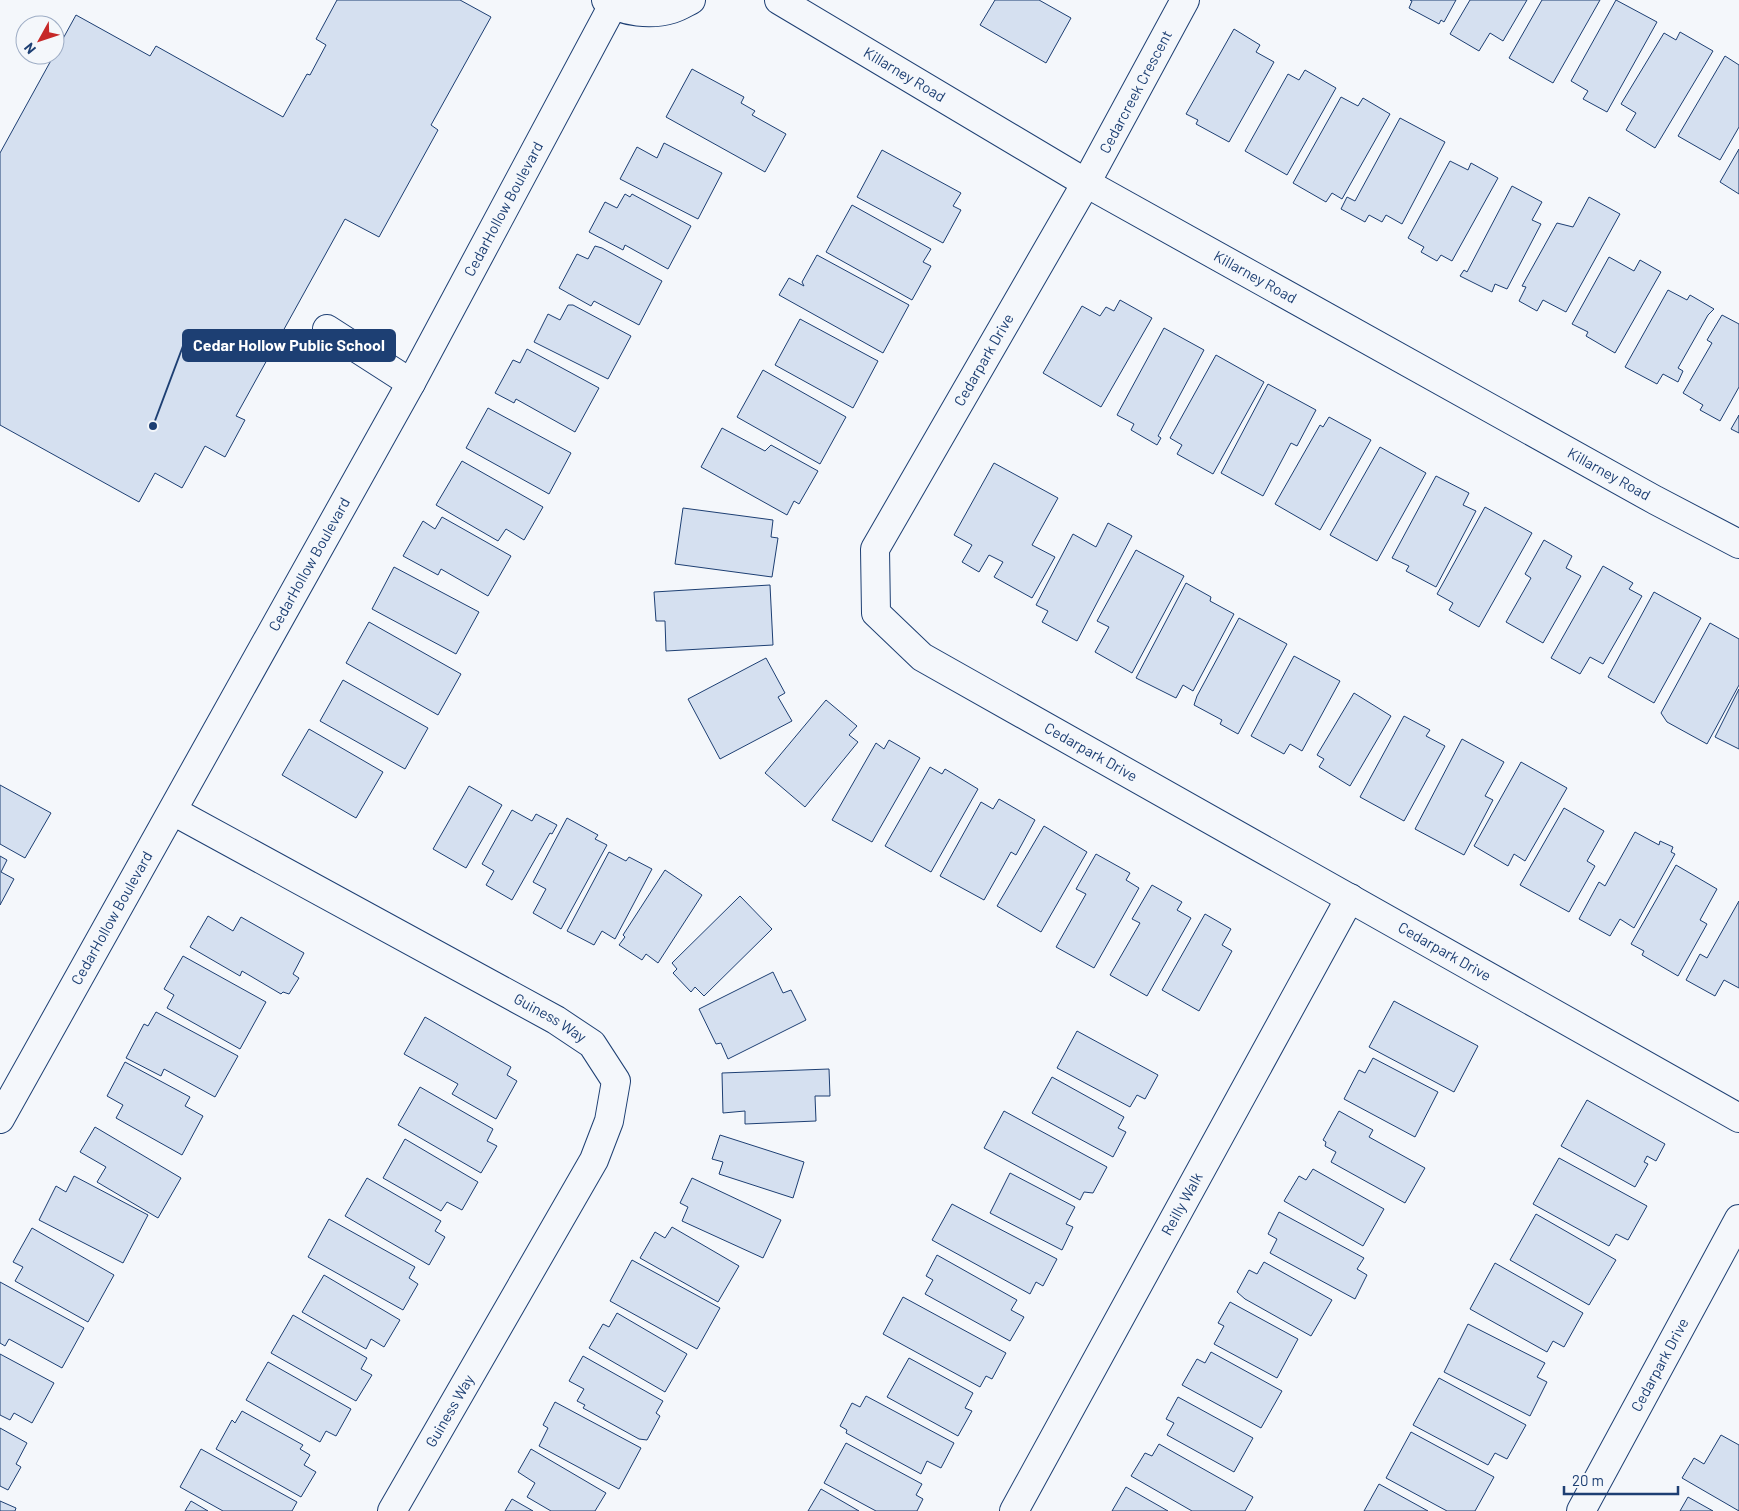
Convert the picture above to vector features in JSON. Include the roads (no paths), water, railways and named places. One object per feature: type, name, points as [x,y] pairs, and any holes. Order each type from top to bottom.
[{"type":"street","points":[[610,3],[643,12],[673,9],[691,0]]},
{"type":"street","name":"Killarney Road","points":[[779,0],[1086,183],[1638,490],[1739,544]]},
{"type":"street","name":"Cedarcreek Crescent","points":[[1086,183],[1185,0]]},
{"type":"street","name":"CedarHollow Boulevard","points":[[0,1119],[411,384],[610,3]]},
{"type":"street","name":"Cedarpark Drive","points":[[1086,183],[875,549],[876,614],[922,657],[1739,1118]]},
{"type":"street","points":[[327,329],[411,384]]},
{"type":"street","name":"Guiness Way","points":[[173,811],[556,1020],[592,1044],[616,1081],[609,1121],[594,1160],[392,1511]]},
{"type":"street","name":"Reilly Walk","points":[[1014,1511],[1350,898]]},
{"type":"street","name":"Cedarpark Drive","points":[[1581,1511],[1739,1219]]},
{"type":"place","name":"Cedar Hollow Public School","points":[[153,426]]}]
